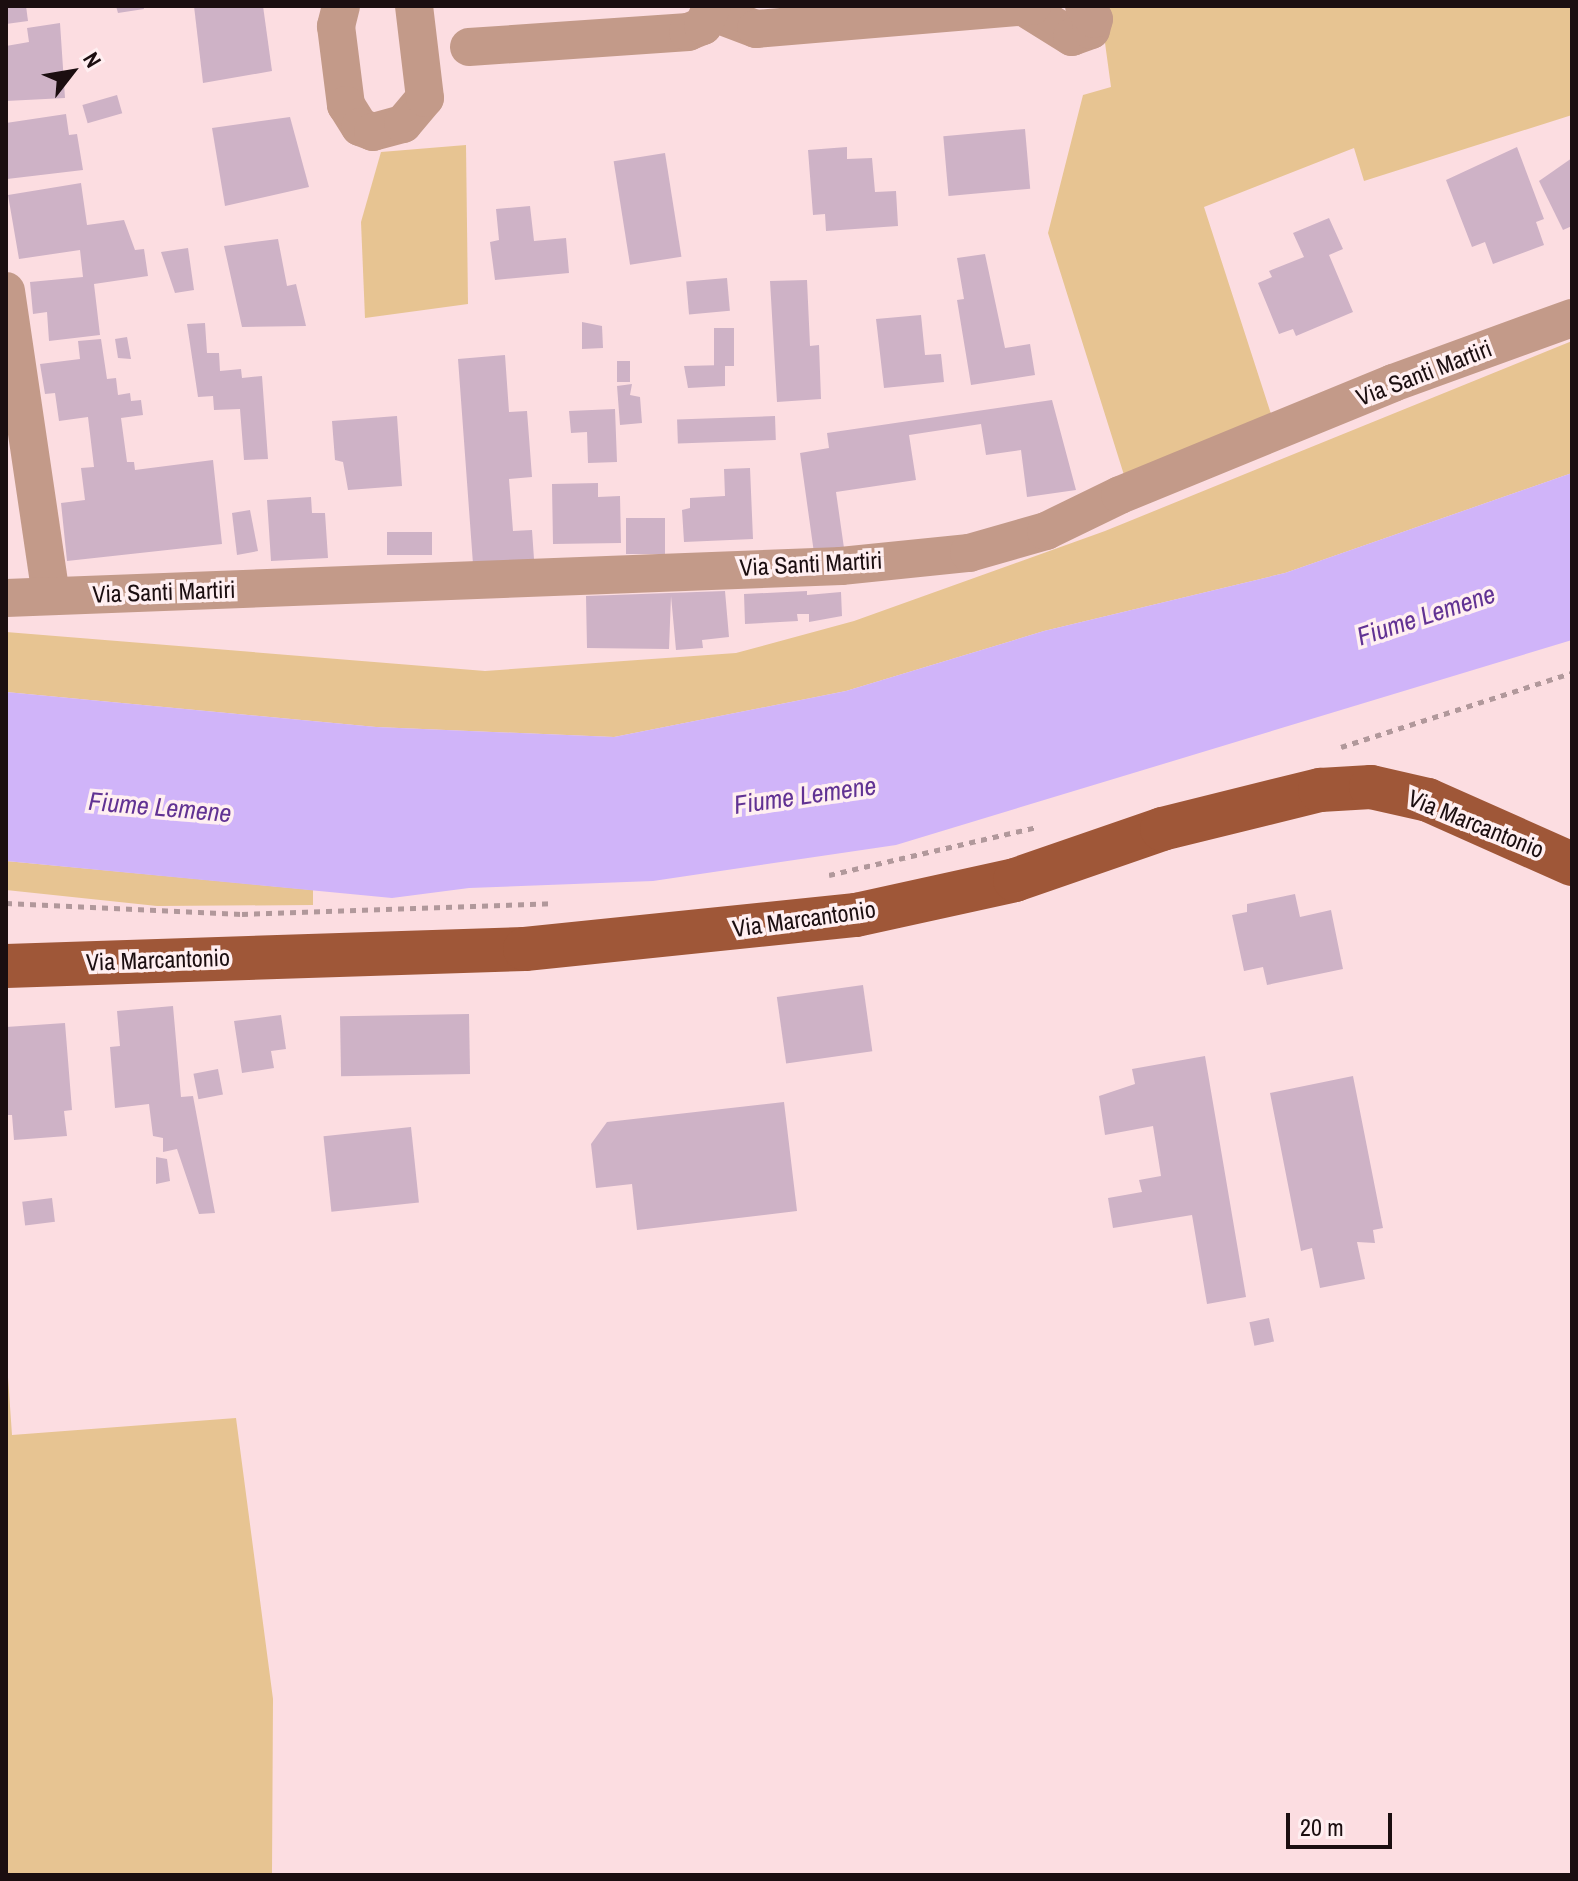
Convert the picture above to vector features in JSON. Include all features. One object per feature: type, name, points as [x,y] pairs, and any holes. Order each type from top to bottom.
[{"type":"main road","name":"Via Marcantonio","points":[[6,966],[525,949],[856,915],[1015,880],[1162,829],[1320,790],[1371,787],[1398,791],[1572,864]]},
{"type":"street","points":[[341,6],[336,26],[346,105],[360,127],[373,132],[403,124],[425,98],[426,79],[417,15]]},
{"type":"street","points":[[426,79],[469,47],[661,36],[703,26],[712,9],[756,29],[1030,7],[1072,37],[1091,30],[1094,19],[1084,6]]},
{"type":"street","points":[[417,15],[469,47]]},
{"type":"street","points":[[6,291],[51,596]]},
{"type":"street","name":"Via Santi Martiri","points":[[6,598],[841,566],[969,553],[1046,531],[1120,495],[1393,383],[1572,318]]},
{"type":"path","points":[[1338,748],[1572,673]]},
{"type":"path","points":[[813,877],[1054,823]]},
{"type":"path","points":[[6,903],[242,914],[564,903]]},
{"type":"shaded area","points":[[1100,6],[1572,6],[1572,115],[1364,181],[1354,148],[1204,207],[1271,414],[1124,475],[1048,233],[1083,95],[1111,87]]},
{"type":"shaded area","points":[[466,145],[468,304],[365,318],[361,222],[381,152]]},
{"type":"shaded area","points":[[1572,341],[1572,473],[1285,573],[1044,631],[846,691],[614,737],[376,727],[6,692],[6,632],[485,671],[736,653],[854,621],[1105,531]]},
{"type":"shaded area","points":[[6,861],[313,890],[313,905],[157,906],[6,890]]},
{"type":"shaded area","points":[[6,1348],[12,1435],[236,1418],[273,1699],[272,1875],[6,1875]]},
{"type":"water","name":"Fiume Lemene","points":[[1572,473],[1572,640],[896,845],[653,881],[469,888],[392,898],[6,861],[6,692],[376,727],[614,737],[846,691],[1044,631],[1285,573]]},
{"type":"building","points":[[6,6],[26,6],[28,21],[6,24]]},
{"type":"building","points":[[116,6],[143,6],[144,9],[118,13]]},
{"type":"building","points":[[194,6],[263,6],[272,71],[203,83]]},
{"type":"building","points":[[60,23],[65,98],[6,101],[6,46],[29,42],[27,28]]},
{"type":"building","points":[[117,95],[122,113],[88,123],[82,105]]},
{"type":"building","points":[[66,114],[69,135],[77,134],[83,170],[7,179],[6,123]]},
{"type":"building","points":[[290,117],[309,187],[225,206],[212,128]]},
{"type":"building","points":[[1025,129],[1030,189],[949,196],[943,136]]},
{"type":"building","points":[[847,147],[847,159],[872,158],[875,192],[896,191],[898,226],[826,231],[825,214],[813,215],[808,150]]},
{"type":"building","points":[[1517,147],[1544,219],[1536,222],[1544,245],[1493,264],[1485,242],[1472,247],[1446,180]]},
{"type":"building","points":[[665,153],[681,257],[630,265],[614,161]]},
{"type":"building","points":[[1572,158],[1572,226],[1563,230],[1539,181]]},
{"type":"building","points":[[81,183],[87,225],[124,220],[135,250],[144,249],[148,276],[94,284],[100,335],[49,341],[47,312],[33,314],[30,282],[83,277],[80,250],[19,259],[8,195]]},
{"type":"building","points":[[530,206],[534,241],[566,238],[569,273],[495,280],[490,242],[499,240],[496,209]]},
{"type":"building","points":[[1329,218],[1343,249],[1329,255],[1353,312],[1296,336],[1293,329],[1279,334],[1258,283],[1272,277],[1269,271],[1304,257],[1293,233]]},
{"type":"building","points":[[278,239],[287,286],[296,284],[306,326],[242,327],[224,246]]},
{"type":"building","points":[[188,248],[194,290],[175,293],[161,252]]},
{"type":"building","points":[[985,254],[1005,348],[1030,344],[1035,375],[971,385],[957,300],[964,299],[957,258]]},
{"type":"building","points":[[727,278],[730,311],[689,314],[686,282]]},
{"type":"building","points":[[807,280],[810,346],[819,345],[821,399],[777,402],[770,281]]},
{"type":"building","points":[[921,315],[925,355],[941,354],[944,382],[884,388],[876,319]]},
{"type":"building","points":[[582,322],[602,326],[603,348],[582,349]]},
{"type":"building","points":[[205,323],[207,353],[219,353],[220,371],[241,369],[242,378],[262,376],[268,459],[244,460],[240,409],[214,410],[213,396],[198,397],[187,324]]},
{"type":"building","points":[[714,328],[734,328],[734,366],[714,366]]},
{"type":"building","points":[[127,337],[131,359],[118,358],[115,339]]},
{"type":"building","points":[[101,339],[107,379],[116,378],[118,395],[130,393],[131,401],[141,400],[143,415],[121,418],[127,462],[134,462],[135,470],[213,460],[222,544],[67,561],[61,503],[85,500],[81,468],[94,467],[88,417],[59,421],[55,393],[45,394],[40,364],[80,359],[78,341]]},
{"type":"building","points":[[505,355],[509,412],[527,411],[532,477],[509,479],[513,531],[532,530],[534,559],[473,564],[458,359]]},
{"type":"building","points":[[617,361],[630,361],[630,382],[617,382]]},
{"type":"building","points":[[725,365],[725,386],[688,388],[684,366]]},
{"type":"building","points":[[632,384],[630,395],[640,397],[642,423],[620,425],[617,386]]},
{"type":"building","points":[[1052,400],[1076,490],[1027,497],[1021,450],[986,455],[981,424],[909,435],[916,480],[836,492],[844,548],[814,553],[800,453],[829,448],[827,433]]},
{"type":"building","points":[[615,409],[617,462],[588,463],[587,432],[571,433],[569,411]]},
{"type":"building","points":[[397,416],[402,486],[348,490],[343,462],[335,460],[332,421]]},
{"type":"building","points":[[775,416],[776,440],[678,443],[677,419]]},
{"type":"building","points":[[750,468],[753,539],[684,542],[682,510],[690,508],[690,498],[725,496],[724,469]]},
{"type":"building","points":[[598,483],[598,497],[620,496],[621,543],[553,544],[552,484]]},
{"type":"building","points":[[311,497],[312,513],[325,513],[328,558],[271,561],[267,500]]},
{"type":"building","points":[[250,510],[258,551],[237,555],[232,513]]},
{"type":"building","points":[[626,518],[665,518],[665,554],[626,554]]},
{"type":"building","points":[[387,532],[432,532],[432,555],[387,555]]},
{"type":"building","points":[[725,591],[729,637],[702,640],[703,648],[676,650],[671,596],[669,649],[587,648],[586,596]]},
{"type":"building","points":[[807,591],[807,595],[841,592],[842,616],[809,622],[809,614],[797,614],[798,621],[745,624],[744,594]]},
{"type":"building","points":[[1295,894],[1300,917],[1331,910],[1343,969],[1267,985],[1263,967],[1244,971],[1232,915],[1247,912],[1247,904]]},
{"type":"building","points":[[863,985],[872,1051],[786,1063],[777,997]]},
{"type":"building","points":[[173,1006],[181,1097],[193,1096],[215,1213],[199,1214],[177,1149],[163,1152],[163,1138],[153,1136],[149,1104],[115,1108],[110,1047],[120,1046],[117,1011]]},
{"type":"building","points":[[469,1014],[470,1074],[341,1076],[340,1016]]},
{"type":"building","points":[[281,1015],[286,1049],[271,1051],[274,1068],[242,1073],[234,1021]]},
{"type":"building","points":[[65,1023],[72,1110],[64,1111],[67,1136],[14,1140],[12,1115],[6,1115],[6,1027]]},
{"type":"building","points":[[1205,1056],[1246,1297],[1207,1304],[1192,1215],[1113,1228],[1108,1198],[1142,1192],[1139,1180],[1161,1176],[1153,1126],[1105,1135],[1099,1096],[1135,1084],[1132,1069]]},
{"type":"building","points":[[218,1069],[223,1095],[198,1099],[193,1074]]},
{"type":"building","points":[[1353,1076],[1383,1228],[1373,1230],[1375,1243],[1357,1242],[1365,1279],[1320,1288],[1312,1248],[1301,1251],[1270,1093]]},
{"type":"building","points":[[784,1102],[797,1211],[637,1230],[632,1184],[596,1188],[591,1144],[607,1122]]},
{"type":"building","points":[[411,1127],[419,1203],[331,1212],[323,1136]]},
{"type":"building","points":[[156,1157],[167,1159],[170,1181],[156,1184]]},
{"type":"building","points":[[52,1198],[55,1222],[25,1225],[22,1202]]},
{"type":"building","points":[[1269,1318],[1274,1341],[1254,1346],[1249,1322]]}]
